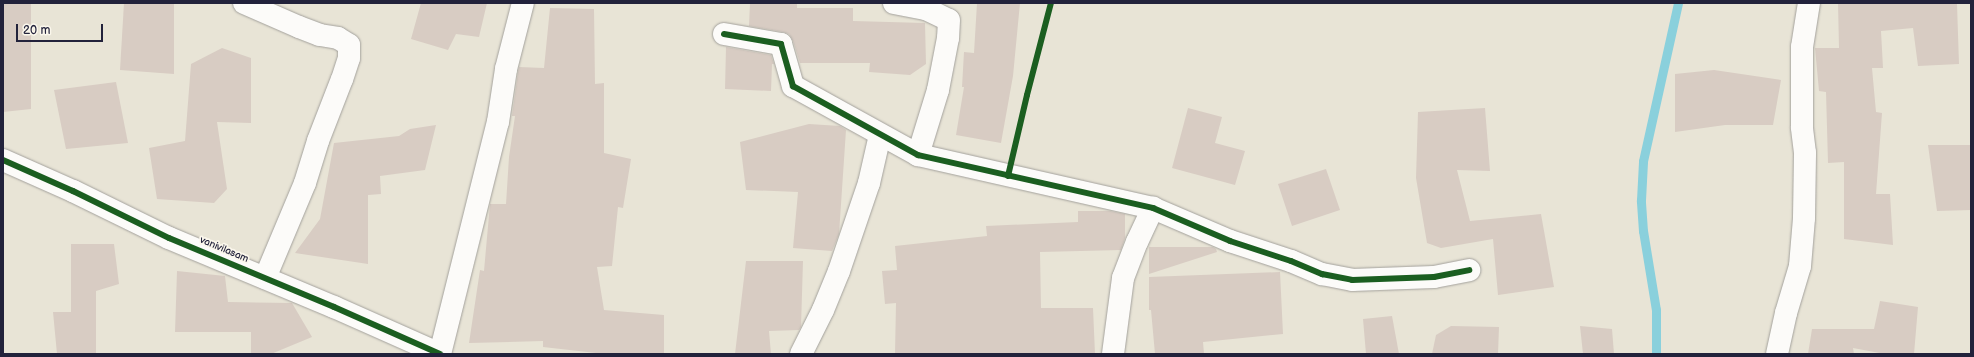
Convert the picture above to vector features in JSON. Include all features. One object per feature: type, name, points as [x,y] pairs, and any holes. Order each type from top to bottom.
[{"type":"street","points":[[244,3],[320,35],[338,38],[349,45],[349,58],[318,141],[305,184],[265,278]]},
{"type":"street","points":[[440,354],[498,122],[506,69],[523,3]]},
{"type":"street","points":[[894,3],[926,10],[949,20],[948,38],[938,90],[918,155]]},
{"type":"street","points":[[1777,354],[1786,313],[1800,266],[1804,218],[1805,153],[1802,127],[1802,47],[1809,3]]},
{"type":"street","points":[[724,34],[781,44],[793,86],[918,155],[1153,208],[1230,241],[1329,276],[1352,280],[1434,277],[1468,270]]},
{"type":"street","points":[[801,354],[823,310],[839,271],[869,182],[880,135]]},
{"type":"street","name":"vanivilasam","points":[[3,160],[73,191],[168,238],[265,278],[440,354]]},
{"type":"street","points":[[1113,354],[1123,278],[1137,242],[1153,208]]},
{"type":"building","points":[[3,3],[31,3],[31,109],[3,112]]},
{"type":"building","points":[[124,3],[174,3],[174,74],[120,70]]},
{"type":"building","points":[[421,3],[487,3],[479,37],[456,34],[448,50],[411,39]]},
{"type":"building","points":[[750,3],[797,3],[797,8],[853,8],[853,21],[925,23],[926,64],[910,75],[869,72],[870,63],[800,63],[793,41],[789,34],[749,26]]},
{"type":"building","points":[[977,3],[1020,3],[1013,76],[1001,143],[956,135],[964,87],[962,87],[964,52],[974,53]]},
{"type":"building","points":[[1838,3],[1957,4],[1959,64],[1918,66],[1913,28],[1881,31],[1883,68],[1872,68],[1876,112],[1882,113],[1876,194],[1890,194],[1893,245],[1844,239],[1844,162],[1828,163],[1826,92],[1819,91],[1815,48],[1839,48]]},
{"type":"building","points":[[550,8],[594,9],[595,84],[604,83],[604,153],[631,159],[623,208],[618,207],[612,266],[597,267],[604,310],[664,315],[664,354],[605,354],[543,347],[543,341],[469,343],[480,270],[484,271],[490,204],[506,204],[509,157],[515,116],[512,116],[519,67],[544,68]]},
{"type":"building","points":[[726,47],[771,55],[774,64],[772,64],[771,91],[725,89]]},
{"type":"building","points":[[222,48],[251,58],[251,123],[217,122],[227,189],[214,203],[157,199],[149,148],[185,141],[191,64]]},
{"type":"building","points":[[1714,70],[1781,80],[1773,125],[1725,125],[1675,132],[1675,74]]},
{"type":"building","points":[[116,82],[128,143],[66,149],[54,90]]},
{"type":"building","points":[[1188,108],[1222,117],[1215,143],[1245,151],[1235,185],[1172,168]]},
{"type":"building","points":[[1485,108],[1490,171],[1457,170],[1470,221],[1541,214],[1554,287],[1498,295],[1493,239],[1441,248],[1427,243],[1416,178],[1418,112]]},
{"type":"building","points":[[809,124],[840,126],[846,130],[839,234],[832,251],[793,248],[798,192],[746,190],[740,142]]},
{"type":"building","points":[[436,125],[425,170],[380,176],[381,194],[368,195],[368,264],[295,253],[320,219],[334,143],[399,136],[410,129]]},
{"type":"building","points":[[1928,145],[1971,145],[1971,210],[1937,211]]},
{"type":"building","points":[[1326,169],[1340,210],[1292,226],[1278,184]]},
{"type":"building","points":[[1078,211],[1110,211],[1125,214],[1125,238],[1121,250],[1040,252],[1041,308],[1093,308],[1095,354],[895,354],[896,303],[885,304],[882,271],[897,270],[895,246],[987,236],[986,226],[1078,222]]},
{"type":"building","points":[[71,244],[114,244],[119,284],[96,291],[96,354],[57,354],[53,312],[71,312]]},
{"type":"building","points":[[1149,247],[1213,247],[1217,252],[1149,274]]},
{"type":"building","points":[[746,261],[803,261],[801,327],[799,330],[769,331],[771,354],[735,354]]},
{"type":"building","points":[[177,271],[225,276],[228,302],[292,303],[312,337],[271,354],[251,354],[251,332],[175,332]]},
{"type":"building","points":[[1280,272],[1283,334],[1203,342],[1204,354],[1155,354],[1151,310],[1149,310],[1149,277]]},
{"type":"building","points":[[1880,301],[1918,307],[1914,354],[1885,354],[1853,348],[1854,354],[1808,354],[1812,329],[1874,329]]},
{"type":"building","points":[[1392,316],[1399,354],[1366,354],[1363,319]]},
{"type":"building","points":[[1451,326],[1499,327],[1498,354],[1432,354],[1436,335]]},
{"type":"building","points":[[1580,326],[1612,329],[1614,354],[1583,354]]},
{"type":"waterway","points":[[1656,354],[1656,310],[1643,231],[1641,200],[1643,161],[1678,3]]},
{"type":"cycle path","points":[[1008,176],[1051,3]]},
{"type":"cycle path","points":[[724,34],[781,44],[793,86],[918,155],[1153,208],[1230,241],[1291,261],[1322,274],[1352,280],[1434,277],[1469,270]]},
{"type":"cycle path","points":[[3,160],[73,191],[169,238],[334,307],[440,354]]}]
